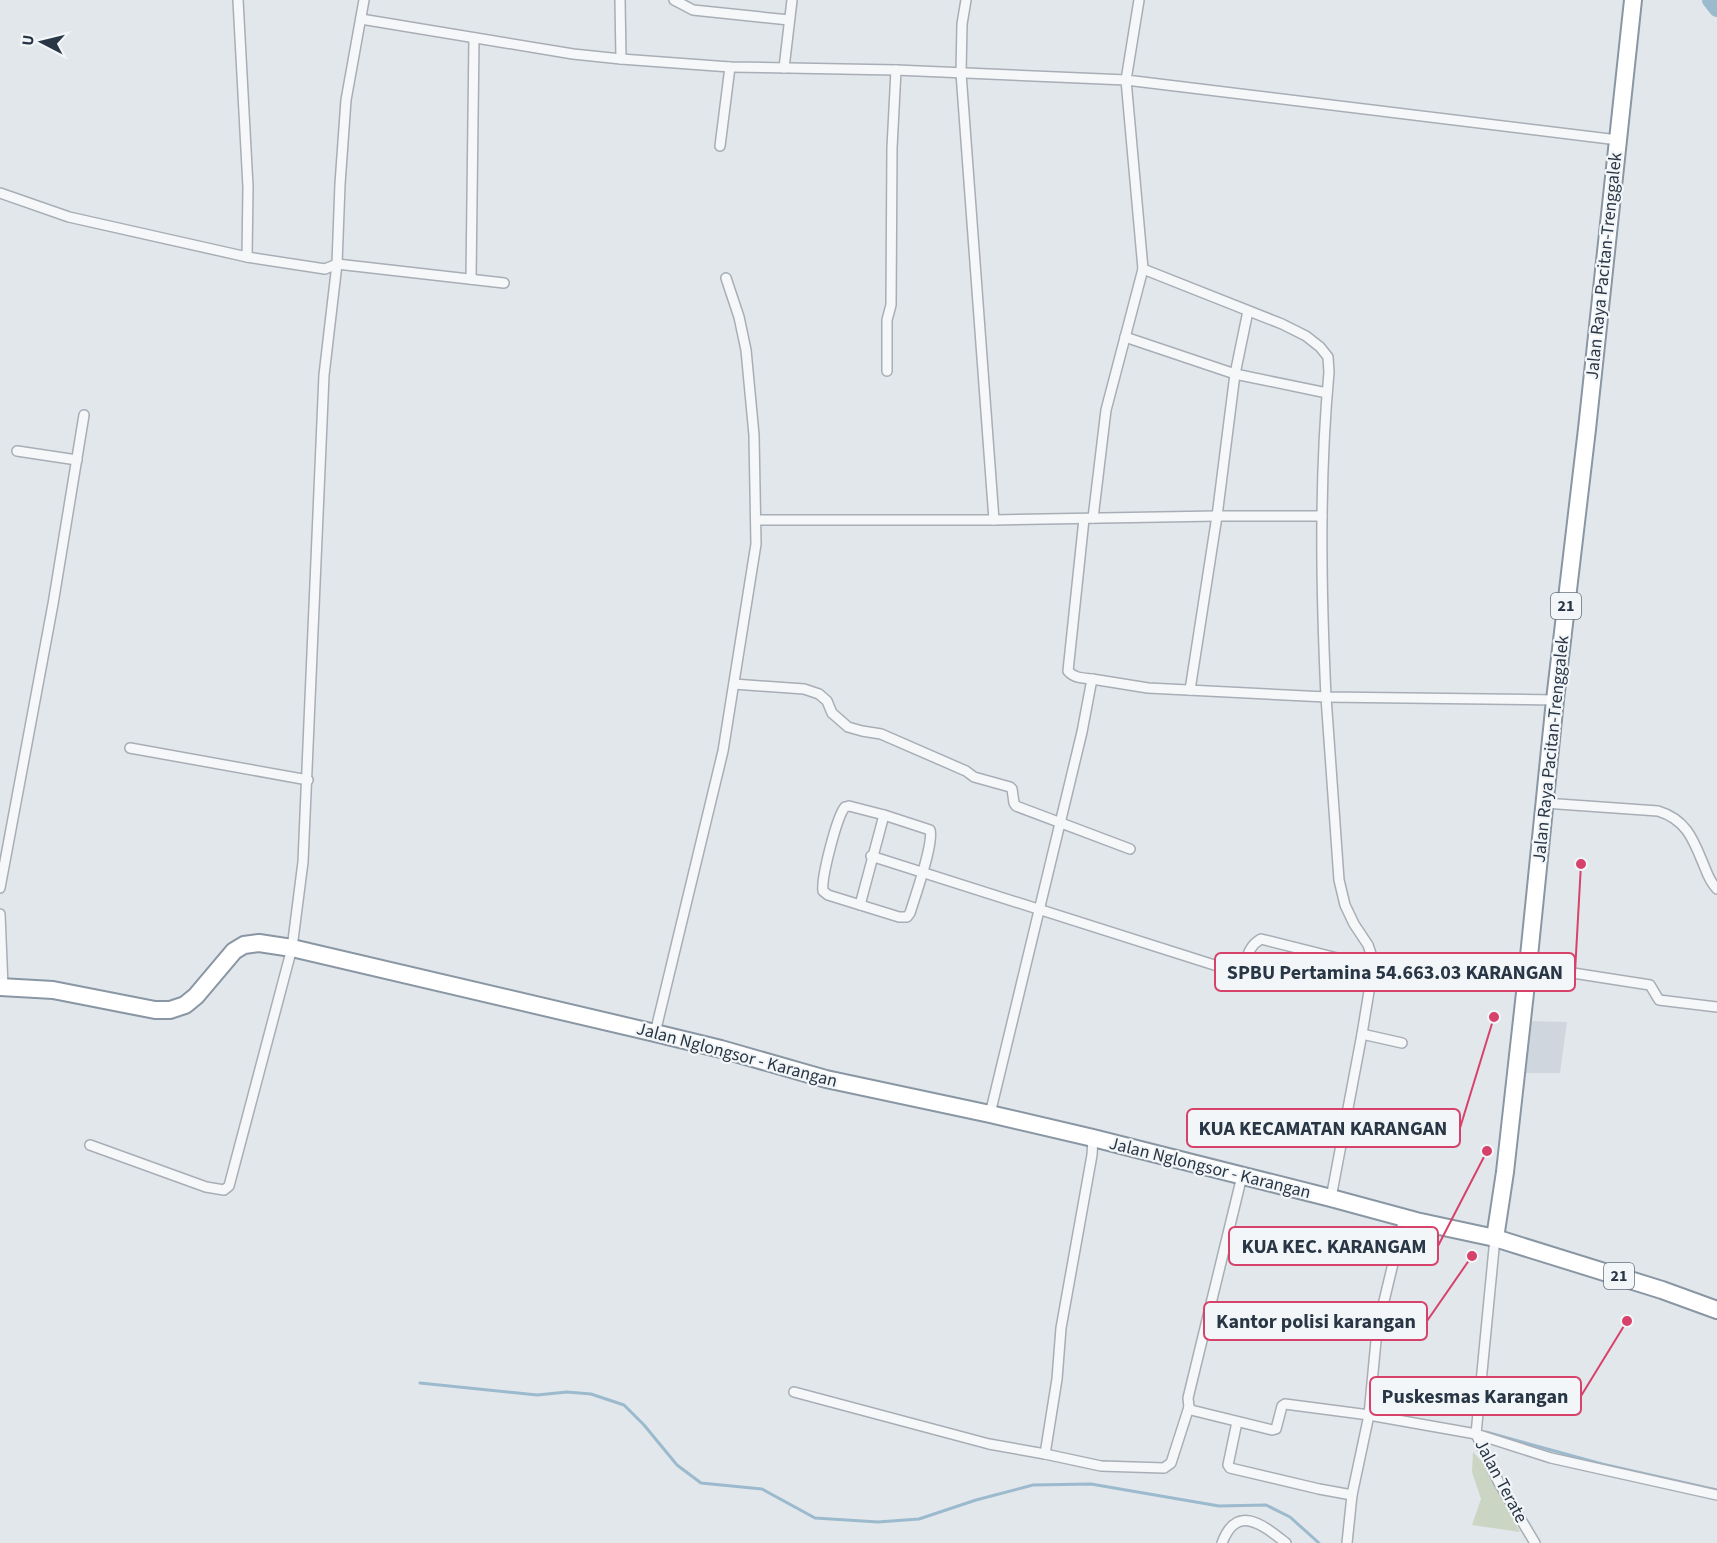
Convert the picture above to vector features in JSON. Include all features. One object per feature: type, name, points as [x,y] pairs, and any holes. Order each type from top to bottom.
[{"type":"highway","name":"Jalan Raya Pacitan-Trenggalek","points":[[1495,1238],[1497,1212],[1505,1172],[1555,700],[1634,0]]},
{"type":"highway","name":"Jalan Nglongsor - Karangan","points":[[6,987],[53,990],[155,1010],[170,1010],[184,1005],[196,996],[234,951],[244,945],[259,943],[292,948],[721,1049],[826,1079],[1093,1138],[1404,1218],[1495,1238]]},
{"type":"highway","name":"21","points":[[1495,1238],[1662,1290],[1717,1311]]},
{"type":"street","points":[[238,0],[248,186],[247,257]]},
{"type":"street","points":[[90,1145],[206,1187],[224,1190],[230,1186],[292,948],[303,862],[308,780],[324,375],[337,264],[346,100],[364,0]]},
{"type":"street","points":[[620,0],[621,58]]},
{"type":"street","points":[[674,0],[693,10],[789,20]]},
{"type":"street","points":[[784,68],[792,0]]},
{"type":"street","points":[[966,0],[961,73],[994,520]]},
{"type":"street","points":[[1139,0],[1126,80],[1143,269],[1106,410],[1067,661],[1068,671],[1078,678],[1148,688],[1326,697],[1555,700]]},
{"type":"street","points":[[360,19],[573,54],[730,67],[896,70],[1126,80],[1618,140]]},
{"type":"street","points":[[471,279],[474,38]]},
{"type":"street","points":[[720,146],[730,67]]},
{"type":"street","points":[[887,371],[887,320],[891,305],[892,148],[896,70]]},
{"type":"street","points":[[0,193],[69,217],[247,257],[324,269],[337,264],[504,283]]},
{"type":"street","points":[[1143,269],[1282,324],[1306,336],[1328,357],[1322,516],[1322,609],[1339,880],[1345,905],[1368,945],[1373,960],[1362,1034],[1331,1198]]},
{"type":"street","points":[[655,1033],[723,751],[756,544],[754,435],[746,350],[726,278]]},
{"type":"street","points":[[1190,690],[1217,516],[1235,374],[1248,311]]},
{"type":"street","points":[[1125,337],[1235,374],[1328,393]]},
{"type":"street","points":[[0,888],[53,604],[84,415]]},
{"type":"street","points":[[17,451],[77,460]]},
{"type":"street","points":[[756,520],[1322,516]]},
{"type":"street","points":[[990,1114],[1082,732],[1092,679]]},
{"type":"street","points":[[734,684],[804,689],[819,694],[828,701],[832,713],[848,727],[881,734],[966,771],[974,777],[1010,787],[1016,806],[1130,849]]},
{"type":"street","points":[[130,748],[308,780]]},
{"type":"street","points":[[1545,803],[1658,811],[1670,814],[1686,829],[1695,843],[1711,882],[1717,889]]},
{"type":"street","points":[[849,806],[930,830],[931,838],[922,872],[907,917],[899,917],[860,905],[828,895],[823,891],[839,816],[845,807],[849,806]]},
{"type":"street","points":[[860,905],[884,815]]},
{"type":"street","points":[[872,856],[1230,970],[1244,966],[1253,943],[1261,939],[1373,968]]},
{"type":"street","points":[[0,914],[6,987]]},
{"type":"street","points":[[1528,966],[1650,985],[1659,1000],[1717,1007]]},
{"type":"street","points":[[1362,1034],[1402,1043]]},
{"type":"street","points":[[1045,1454],[1057,1379],[1061,1328],[1092,1155],[1093,1138]]},
{"type":"street","points":[[794,1392],[989,1444],[1101,1466],[1164,1468],[1171,1463],[1189,1407],[1188,1398],[1242,1176]]},
{"type":"street","points":[[1347,1543],[1357,1465],[1369,1415],[1377,1330],[1404,1218]]},
{"type":"street","name":"Jalan Terate","points":[[1495,1238],[1476,1434],[1499,1483],[1535,1543]]},
{"type":"street","points":[[1189,1407],[1195,1412],[1274,1430],[1282,1406],[1285,1404],[1369,1415],[1476,1434],[1551,1458],[1717,1495]]},
{"type":"street","points":[[1237,1422],[1228,1465],[1230,1468],[1352,1495]]},
{"type":"street","points":[[1222,1543],[1232,1525],[1250,1520],[1261,1524],[1286,1543]]},
{"type":"shaded area","points":[[1530,1021],[1567,1022],[1560,1073],[1524,1073]]},
{"type":"green space","points":[[1473,1452],[1486,1466],[1520,1532],[1472,1525],[1481,1499],[1472,1472]]},
{"type":"waterway","points":[[1710,0],[1717,9]]},
{"type":"waterway","points":[[420,1383],[537,1395],[567,1392],[591,1394],[624,1405],[677,1465],[701,1483],[762,1489],[815,1518],[878,1522],[919,1519],[976,1500],[1033,1485],[1091,1484],[1219,1506],[1266,1505],[1290,1517],[1319,1543]]},
{"type":"waterway","points":[[1486,1432],[1602,1464],[1717,1490]]},
{"type":"place","name":"SPBU Pertamina 54.663.03 KARANGAN","points":[[1581,864]]},
{"type":"place","name":"KUA KECAMATAN KARANGAN","points":[[1494,1017]]},
{"type":"place","name":"KUA KEC. KARANGAM","points":[[1487,1151]]},
{"type":"place","name":"Kantor polisi karangan","points":[[1472,1256]]},
{"type":"place","name":"Puskesmas Karangan","points":[[1627,1321]]}]
